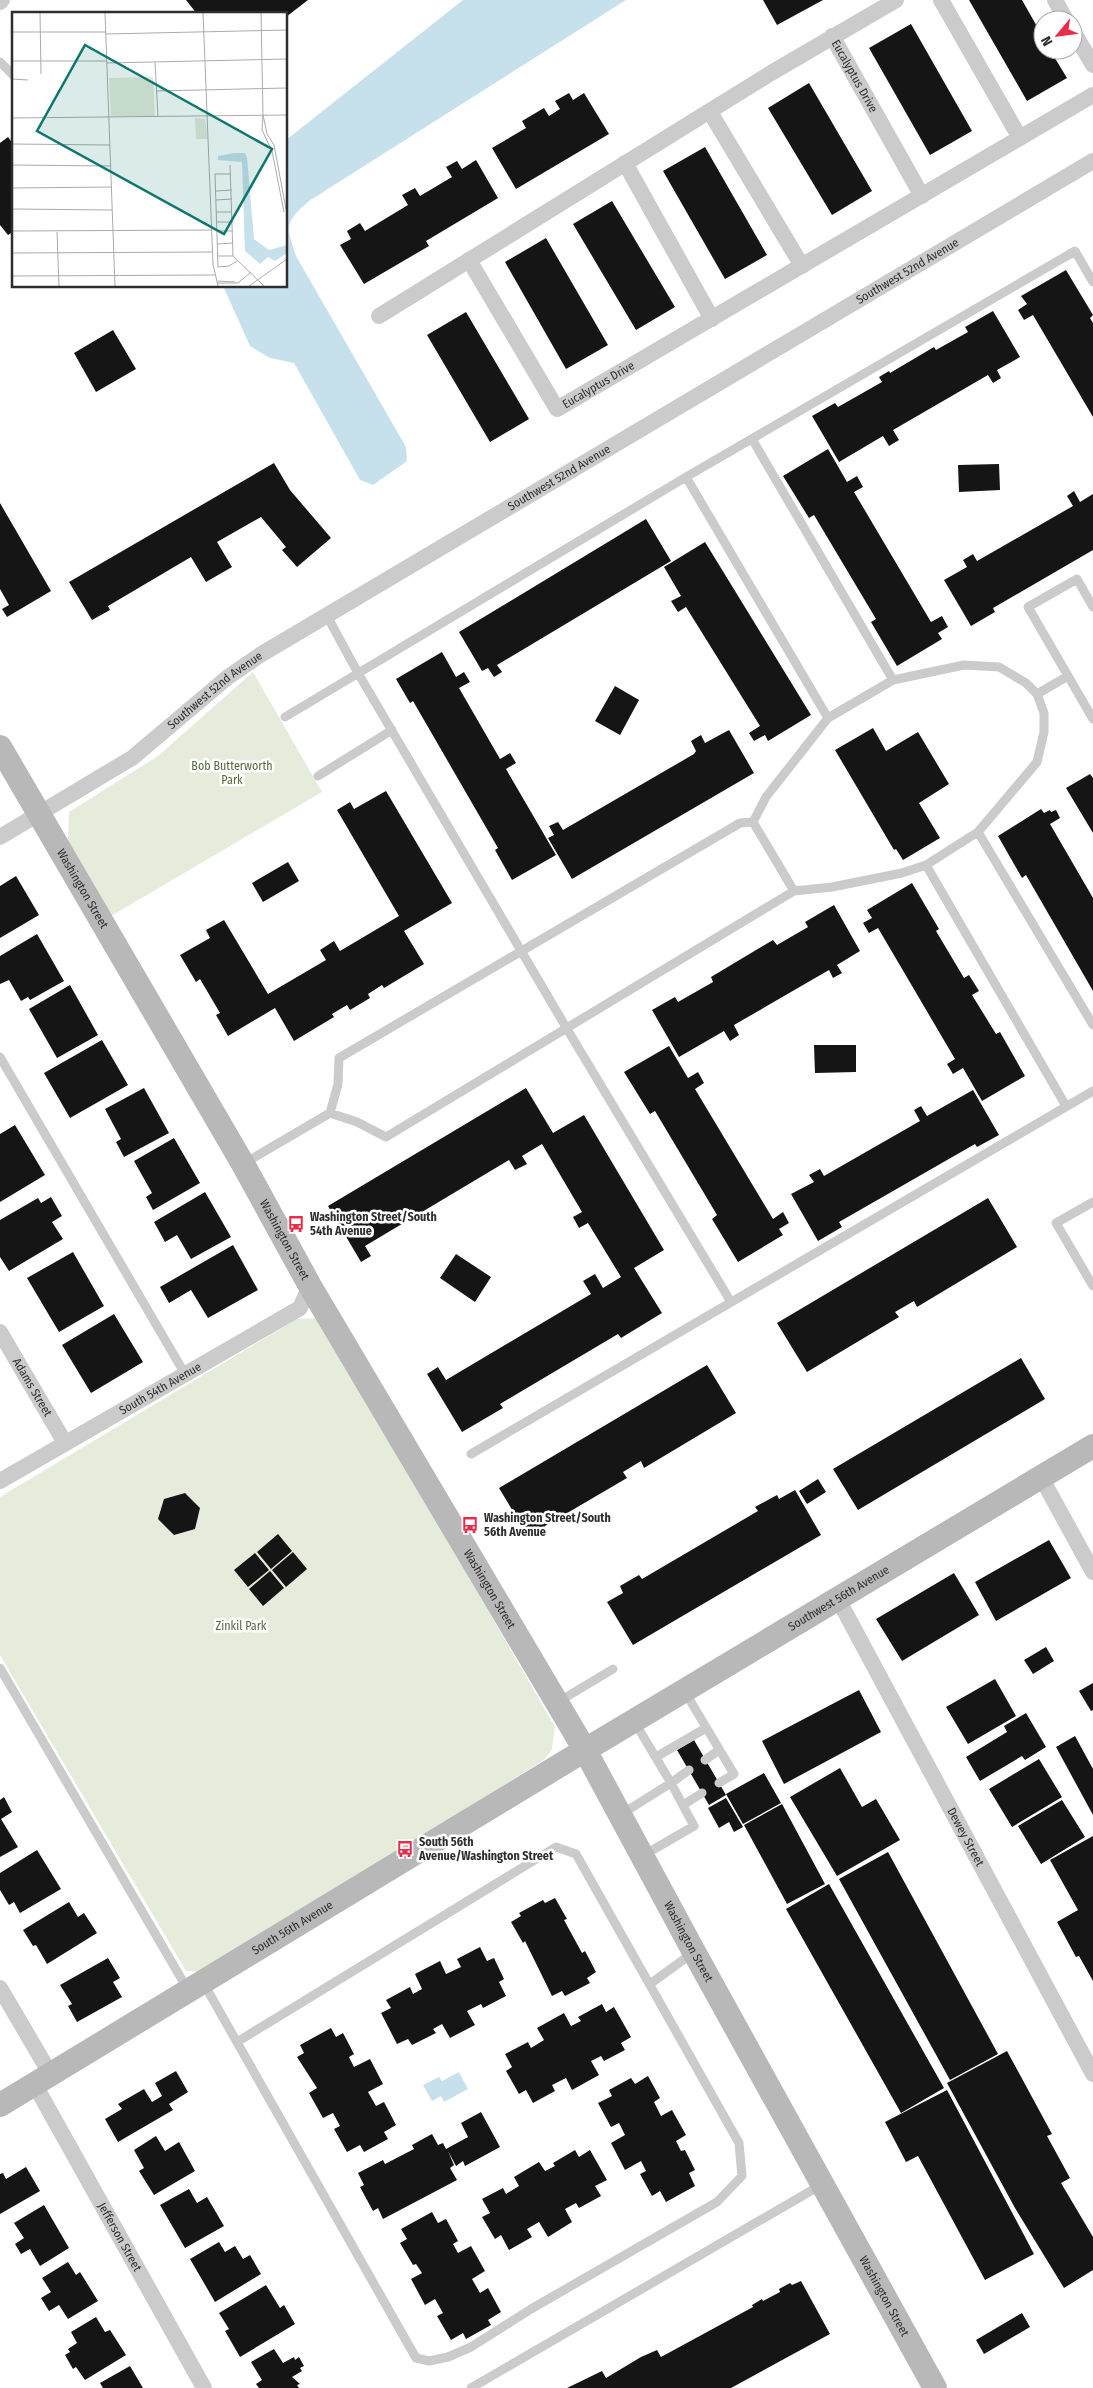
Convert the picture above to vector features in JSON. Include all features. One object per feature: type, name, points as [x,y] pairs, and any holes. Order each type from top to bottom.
[{"type":"street","name":"Eucalyptus Drive","points":[[379,316],[832,36],[896,0]]},
{"type":"street","points":[[942,0],[1020,138]]},
{"type":"street","name":"Eucalyptus Drive","points":[[832,36],[922,196]]},
{"type":"street","points":[[1083,48],[1093,65]]},
{"type":"street","name":"Eucalyptus Drive","points":[[469,260],[557,409],[1093,95]]},
{"type":"street","points":[[710,112],[802,266]]},
{"type":"street","name":"Southwest 52nd Avenue","points":[[0,837],[132,758],[228,677],[260,655],[1093,161]]},
{"type":"street","points":[[625,163],[712,319]]},
{"type":"street","name":"Washington Street","points":[[0,746],[243,1164],[310,1286],[558,1702],[935,2388]]},
{"type":"street","name":"South 54th Avenue","points":[[0,1481],[300,1308],[310,1286]]},
{"type":"street","name":"Adams Street","points":[[0,1332],[65,1443]]},
{"type":"street","name":"Southwest 56th Avenue","points":[[585,1750],[685,1692],[1093,1446]]},
{"type":"street","points":[[1041,1477],[1093,1572]]},
{"type":"street","name":"Dewey Street","points":[[838,1599],[1093,2074]]},
{"type":"street","name":"South 56th Avenue","points":[[0,2106],[585,1750]]},
{"type":"street","name":"Jefferson Street","points":[[0,1988],[43,2080],[204,2388]]},
{"type":"lane","points":[[0,62],[12,74]]},
{"type":"lane","points":[[284,718],[686,477],[1075,251],[1093,282]]},
{"type":"lane","points":[[752,439],[893,680]]},
{"type":"lane","points":[[686,477],[828,718]]},
{"type":"lane","points":[[1093,607],[1076,579],[1028,607],[1093,719]]},
{"type":"lane","points":[[327,616],[358,674],[521,951],[731,1302]]},
{"type":"lane","points":[[330,1113],[357,1122],[386,1136],[794,891],[841,885],[902,873],[926,864],[978,832],[1037,762],[1044,732],[1044,713],[1037,694],[1026,683],[999,667],[964,665],[893,680],[828,718],[766,797],[753,822]]},
{"type":"lane","points":[[1037,694],[1068,676]]},
{"type":"lane","points":[[318,776],[392,730]]},
{"type":"lane","points":[[753,822],[794,891]]},
{"type":"lane","points":[[243,1164],[330,1113],[338,1084],[339,1058],[740,823],[753,822]]},
{"type":"lane","points":[[978,832],[1093,1025]]},
{"type":"lane","points":[[926,864],[1066,1106]]},
{"type":"lane","points":[[0,1057],[185,1374]]},
{"type":"lane","points":[[471,1454],[1093,1090]]},
{"type":"lane","points":[[1093,1202],[1056,1223],[1093,1286]]},
{"type":"lane","points":[[0,1668],[196,1987],[237,2042],[416,2358],[429,2361],[448,2357],[471,2347],[531,2309],[717,2202],[742,2176],[739,2144],[650,1984],[576,1854],[556,1847],[237,2042]]},
{"type":"lane","points":[[558,1702],[613,1669]]},
{"type":"lane","points":[[685,1692],[734,1774],[719,1783]]},
{"type":"lane","points":[[634,1721],[694,1826],[641,1856]]},
{"type":"lane","points":[[656,1757],[706,1728]]},
{"type":"lane","points":[[705,1760],[719,1750]]},
{"type":"lane","points":[[620,1815],[689,1770]]},
{"type":"lane","points":[[683,1805],[702,1794]]},
{"type":"lane","points":[[650,1984],[694,1952]]},
{"type":"lane","points":[[471,2388],[822,2184]]},
{"type":"green space","name":"Bob Butterworth Park","points":[[253,672],[322,792],[111,916],[68,840],[69,812],[158,756]]},
{"type":"green space","name":"Zinkil Park","points":[[320,1318],[555,1727],[552,1749],[545,1759],[207,1972],[186,1971],[0,1655],[0,1497],[297,1319]]},
{"type":"water","points":[[463,0],[626,0],[309,201],[291,220],[289,231],[296,256],[406,447],[407,461],[373,485],[360,480],[294,363],[270,358],[250,346],[224,288],[288,288],[288,138]]},
{"type":"water","points":[[459,2072],[468,2089],[444,2102],[441,2096],[432,2101],[423,2085],[439,2077],[442,2081]]},
{"type":"building","points":[[186,0],[308,0],[288,15],[288,12],[195,12]]},
{"type":"building","points":[[763,0],[823,0],[777,25]]},
{"type":"building","points":[[969,0],[1022,0],[1033,19],[1033,60],[1056,60],[1067,78],[1027,101]]},
{"type":"building","points":[[911,24],[972,131],[930,155],[869,48]]},
{"type":"building","points":[[809,83],[872,191],[832,215],[768,108]]},
{"type":"building","points":[[569,93],[573,100],[584,93],[609,134],[516,189],[492,148],[526,128],[522,121],[544,108],[549,116],[560,109],[555,101]]},
{"type":"building","points":[[8,137],[12,142],[12,232],[8,235],[0,225],[0,143]]},
{"type":"building","points":[[705,147],[767,255],[725,279],[663,171]]},
{"type":"building","points":[[476,160],[498,198],[426,241],[429,246],[364,284],[340,245],[351,239],[347,231],[360,223],[365,231],[408,205],[402,195],[415,188],[420,196],[452,177],[446,167],[457,161],[462,169]]},
{"type":"building","points":[[612,201],[675,307],[636,330],[573,224]]},
{"type":"building","points":[[546,238],[608,345],[566,369],[505,262]]},
{"type":"building","points":[[1066,270],[1093,315],[1090,318],[1093,323],[1093,417],[1033,315],[1024,320],[1018,310],[1027,304],[1021,296]]},
{"type":"building","points":[[993,311],[1020,357],[997,370],[1001,378],[993,383],[988,375],[893,430],[899,440],[889,446],[883,436],[839,462],[812,416],[835,403],[838,407],[882,382],[879,377],[889,371],[890,373],[934,347],[936,350],[968,332],[965,327]]},
{"type":"building","points":[[466,312],[529,419],[490,442],[427,335]]},
{"type":"building","points":[[113,330],[136,369],[96,392],[74,353]]},
{"type":"building","points":[[828,449],[847,482],[857,476],[863,487],[854,492],[931,622],[942,616],[948,627],[938,633],[942,639],[897,666],[871,622],[876,619],[814,515],[809,518],[783,476]]},
{"type":"building","points":[[274,463],[290,490],[331,538],[297,567],[282,550],[286,547],[261,517],[217,542],[232,567],[206,582],[191,557],[108,606],[110,610],[92,620],[69,582]]},
{"type":"building","points":[[999,464],[1000,490],[959,492],[958,465]]},
{"type":"building","points":[[1074,491],[1080,502],[1093,494],[1093,550],[993,608],[995,612],[971,626],[944,580],[967,567],[963,560],[973,554],[977,561],[1073,506],[1067,496]]},
{"type":"building","points":[[0,503],[51,591],[7,617],[2,609],[9,605],[0,589]]},
{"type":"building","points":[[646,519],[671,561],[497,665],[502,672],[494,677],[488,668],[482,671],[459,632]]},
{"type":"building","points":[[705,542],[811,715],[768,741],[765,735],[754,741],[749,733],[760,726],[686,607],[678,612],[671,601],[681,596],[664,567]]},
{"type":"building","points":[[442,652],[456,677],[464,672],[470,682],[459,688],[500,759],[510,753],[516,763],[506,769],[556,855],[512,880],[495,850],[498,848],[413,701],[410,703],[396,679]]},
{"type":"building","points":[[615,686],[639,700],[620,735],[595,721]]},
{"type":"building","points":[[873,728],[886,751],[918,732],[949,784],[919,803],[940,838],[903,860],[896,849],[894,850],[835,750]]},
{"type":"building","points":[[729,730],[754,773],[572,879],[548,838],[554,835],[549,826],[558,822],[563,830],[694,754],[696,751],[691,741],[701,735],[705,743]]},
{"type":"building","points":[[1090,774],[1093,778],[1093,833],[1066,788]]},
{"type":"building","points":[[386,791],[452,903],[404,931],[424,964],[384,988],[382,985],[368,994],[370,998],[350,1010],[347,1005],[332,1014],[334,1017],[294,1041],[275,1008],[228,1036],[216,1015],[220,1013],[200,979],[196,982],[180,955],[210,938],[206,930],[224,920],[268,994],[326,960],[320,950],[334,941],[340,951],[399,916],[337,810],[350,802],[354,809]]},
{"type":"building","points":[[1041,809],[1044,813],[1056,810],[1060,818],[1050,824],[1093,898],[1093,991],[1026,875],[1022,878],[998,836]]},
{"type":"building","points":[[288,862],[299,881],[263,902],[252,883]]},
{"type":"building","points":[[16,876],[39,915],[0,938],[0,886]]},
{"type":"building","points":[[912,883],[939,929],[936,931],[964,978],[969,975],[979,991],[972,995],[996,1034],[1000,1032],[1025,1076],[982,1101],[963,1068],[953,1074],[947,1064],[955,1059],[878,928],[869,933],[863,923],[872,918],[867,910]]},
{"type":"building","points":[[834,905],[860,951],[837,965],[842,973],[833,978],[829,970],[734,1025],[739,1035],[730,1041],[724,1031],[679,1057],[652,1010],[675,997],[678,1002],[713,982],[711,977],[773,940],[777,945],[808,927],[805,922]]},
{"type":"building","points":[[37,934],[64,981],[30,1000],[28,997],[21,1001],[9,980],[0,984],[0,956]]},
{"type":"building","points":[[70,985],[98,1035],[57,1058],[29,1009]]},
{"type":"building","points":[[102,1040],[128,1085],[70,1118],[44,1073]]},
{"type":"building","points":[[814,1045],[856,1045],[856,1072],[815,1073]]},
{"type":"building","points":[[669,1046],[688,1078],[698,1072],[704,1083],[695,1089],[773,1219],[783,1212],[789,1223],[779,1229],[783,1235],[738,1262],[712,1219],[717,1215],[655,1111],[650,1114],[624,1072]]},
{"type":"building","points":[[144,1088],[169,1133],[124,1157],[116,1142],[121,1139],[105,1109]]},
{"type":"building","points":[[526,1088],[553,1133],[584,1115],[664,1250],[634,1268],[662,1313],[621,1338],[618,1334],[500,1404],[503,1408],[462,1432],[427,1374],[438,1367],[446,1380],[591,1294],[583,1281],[595,1274],[603,1288],[621,1277],[588,1223],[579,1228],[573,1217],[582,1212],[542,1144],[522,1156],[527,1164],[515,1170],[509,1160],[365,1246],[371,1256],[361,1262],[328,1206]]},
{"type":"building","points":[[973,1090],[999,1135],[977,1147],[975,1144],[839,1222],[842,1227],[818,1241],[791,1194],[814,1182],[809,1175],[820,1169],[824,1176],[920,1121],[914,1110],[921,1106],[927,1116]]},
{"type":"building","points":[[15,1125],[45,1175],[0,1202],[0,1134]]},
{"type":"building","points":[[174,1138],[200,1183],[153,1210],[146,1197],[152,1193],[134,1161]]},
{"type":"building","points":[[205,1192],[231,1237],[191,1259],[177,1235],[165,1242],[154,1222]]},
{"type":"building","points":[[51,1197],[62,1216],[52,1222],[63,1239],[9,1271],[0,1257],[0,1220],[38,1198],[41,1203]]},
{"type":"building","points":[[988,1198],[1017,1247],[917,1307],[914,1301],[895,1312],[899,1317],[807,1372],[777,1323]]},
{"type":"building","points":[[233,1245],[258,1290],[208,1318],[191,1290],[169,1303],[160,1287]]},
{"type":"building","points":[[73,1252],[104,1306],[59,1332],[27,1278]]},
{"type":"building","points":[[456,1254],[491,1277],[475,1302],[440,1278]]},
{"type":"building","points":[[114,1314],[143,1362],[91,1393],[62,1345]]},
{"type":"building","points":[[1021,1358],[1045,1399],[858,1510],[833,1469]]},
{"type":"building","points":[[707,1365],[736,1413],[644,1468],[641,1461],[623,1472],[627,1478],[528,1536],[499,1488]]},
{"type":"building","points":[[818,1479],[826,1492],[807,1504],[799,1491]]},
{"type":"building","points":[[795,1490],[821,1535],[633,1645],[607,1602],[623,1593],[620,1586],[639,1575],[642,1579],[758,1511],[755,1507],[777,1495],[779,1499]]},
{"type":"building","points":[[185,1493],[200,1508],[195,1529],[174,1535],[158,1519],[164,1499]]},
{"type":"building","points":[[278,1534],[292,1551],[271,1569],[257,1552]]},
{"type":"building","points":[[1049,1540],[1071,1578],[996,1621],[975,1582]]},
{"type":"building","points":[[293,1552],[307,1569],[286,1587],[272,1570]]},
{"type":"building","points":[[255,1553],[269,1570],[248,1587],[234,1570]]},
{"type":"building","points":[[270,1571],[284,1588],[263,1606],[249,1589]]},
{"type":"building","points":[[954,1573],[979,1615],[902,1661],[876,1619]]},
{"type":"building","points":[[1046,1647],[1054,1661],[1033,1674],[1024,1660]]},
{"type":"building","points":[[995,1679],[1016,1716],[968,1744],[946,1707]]},
{"type":"building","points":[[1093,1683],[1093,1710],[1091,1711],[1079,1691]]},
{"type":"building","points":[[859,1690],[881,1732],[784,1784],[762,1741]]},
{"type":"building","points":[[1026,1713],[1046,1747],[1025,1760],[1022,1756],[980,1781],[966,1757],[1007,1732],[1004,1726]]},
{"type":"building","points":[[1075,1736],[1093,1769],[1093,1815],[1056,1747]]},
{"type":"building","points":[[694,1740],[726,1795],[709,1805],[677,1750]]},
{"type":"building","points":[[1039,1759],[1062,1797],[1012,1827],[989,1789]]},
{"type":"building","points":[[840,1768],[862,1807],[876,1799],[900,1840],[837,1876],[790,1797]]},
{"type":"building","points":[[764,1773],[781,1803],[743,1824],[726,1794]]},
{"type":"building","points":[[4,1797],[12,1812],[1,1819],[18,1847],[0,1857],[0,1800]]},
{"type":"building","points":[[726,1798],[743,1827],[734,1832],[729,1822],[719,1828],[708,1808]]},
{"type":"building","points":[[1062,1800],[1085,1837],[1041,1864],[1018,1826]]},
{"type":"building","points":[[782,1804],[825,1884],[787,1904],[744,1825]]},
{"type":"building","points":[[1093,1836],[1093,1981],[1079,1956],[1076,1957],[1057,1922],[1078,1910],[1050,1860]]},
{"type":"building","points":[[37,1850],[61,1889],[20,1913],[14,1902],[9,1905],[0,1890],[0,1873]]},
{"type":"building","points":[[888,1852],[998,2054],[950,2080],[839,1879]]},
{"type":"building","points":[[829,1884],[944,2088],[901,2113],[786,1909]]},
{"type":"building","points":[[555,1898],[567,1919],[564,1920],[582,1953],[585,1951],[596,1972],[587,1978],[590,1983],[565,1996],[562,1991],[552,1996],[525,1941],[523,1943],[511,1922],[521,1916],[519,1913],[543,1900],[545,1903]]},
{"type":"building","points":[[69,1902],[78,1917],[84,1913],[97,1933],[47,1964],[36,1945],[33,1946],[23,1930]]},
{"type":"building","points":[[480,1947],[487,1961],[494,1958],[504,1979],[499,1982],[506,1996],[483,2008],[481,2004],[467,2011],[475,2025],[450,2038],[442,2024],[433,2029],[436,2033],[412,2045],[408,2039],[397,2044],[381,2013],[391,2008],[386,2000],[410,1987],[413,1994],[422,1989],[415,1974],[440,1961],[446,1974],[461,1967],[457,1959]]},
{"type":"building","points":[[108,1958],[120,1978],[113,1982],[122,1997],[77,2022],[68,2006],[72,2004],[60,1985]]},
{"type":"building","points":[[602,2004],[606,2012],[614,2007],[631,2037],[621,2043],[625,2050],[604,2061],[601,2056],[591,2061],[599,2075],[572,2090],[566,2078],[552,2085],[555,2091],[533,2103],[526,2090],[519,2094],[506,2071],[512,2067],[505,2054],[528,2042],[531,2048],[544,2040],[537,2028],[564,2013],[571,2026],[581,2021],[578,2017]]},
{"type":"building","points":[[331,2028],[336,2037],[343,2033],[354,2054],[349,2057],[354,2067],[370,2059],[383,2084],[368,2092],[376,2106],[384,2102],[396,2125],[384,2132],[388,2139],[364,2152],[360,2145],[347,2152],[334,2129],[340,2126],[333,2113],[323,2118],[309,2093],[317,2088],[297,2057],[304,2053],[300,2045]]},
{"type":"building","points":[[1007,2051],[1052,2134],[1047,2136],[1070,2178],[1061,2183],[1093,2237],[1093,2270],[1064,2288],[1015,2208],[947,2083]]},
{"type":"building","points":[[176,2071],[188,2092],[169,2104],[173,2110],[118,2142],[105,2119],[122,2109],[118,2104],[144,2089],[152,2102],[162,2096],[155,2083]]},
{"type":"building","points":[[648,2076],[660,2098],[654,2102],[661,2116],[672,2110],[686,2135],[676,2141],[681,2151],[685,2150],[695,2170],[689,2173],[695,2186],[666,2202],[660,2191],[652,2196],[640,2174],[646,2171],[641,2161],[625,2170],[611,2143],[625,2135],[619,2123],[611,2127],[598,2103],[612,2096],[609,2090],[631,2078],[635,2084]]},
{"type":"building","points":[[947,2090],[1034,2254],[985,2280],[918,2156],[906,2162],[885,2122]]},
{"type":"building","points":[[481,2112],[500,2147],[465,2166],[463,2161],[456,2166],[448,2151],[454,2165],[450,2168],[457,2180],[383,2219],[378,2208],[373,2211],[360,2187],[364,2185],[358,2173],[383,2160],[385,2164],[414,2149],[412,2145],[432,2134],[438,2145],[443,2143],[446,2149],[468,2137],[461,2123]]},
{"type":"building","points":[[156,2136],[165,2151],[179,2142],[195,2171],[154,2195],[139,2171],[144,2168],[134,2150]]},
{"type":"building","points":[[575,2150],[579,2157],[590,2150],[607,2180],[595,2186],[601,2196],[579,2208],[576,2203],[565,2209],[572,2222],[548,2237],[539,2222],[527,2229],[532,2237],[509,2250],[501,2235],[495,2239],[482,2217],[490,2213],[482,2199],[503,2188],[506,2194],[519,2186],[514,2177],[539,2162],[545,2171],[555,2166],[553,2163]]},
{"type":"building","points":[[26,2167],[40,2191],[0,2214],[0,2174],[3,2173],[6,2179]]},
{"type":"building","points":[[189,2189],[197,2203],[207,2197],[224,2226],[185,2248],[160,2205]]},
{"type":"building","points":[[44,2205],[69,2248],[40,2266],[30,2249],[21,2254],[15,2244],[24,2238],[14,2223]]},
{"type":"building","points":[[432,2212],[438,2223],[446,2219],[458,2241],[453,2244],[458,2253],[471,2246],[485,2271],[472,2279],[480,2293],[488,2288],[501,2312],[488,2320],[491,2325],[466,2339],[463,2333],[451,2340],[437,2316],[443,2313],[435,2299],[425,2305],[411,2279],[422,2273],[416,2264],[413,2265],[400,2243],[407,2239],[401,2229]]},
{"type":"building","points":[[219,2242],[225,2252],[235,2246],[243,2259],[250,2255],[261,2274],[215,2302],[190,2259]]},
{"type":"building","points":[[68,2262],[76,2275],[80,2272],[98,2301],[68,2319],[59,2305],[49,2311],[41,2298],[51,2292],[42,2278]]},
{"type":"building","points":[[801,2281],[830,2334],[731,2388],[567,2388],[602,2371],[606,2378],[641,2357],[657,2350],[661,2357],[753,2307],[752,2305],[762,2299],[763,2301],[780,2292],[779,2289],[790,2283],[792,2285]]},
{"type":"building","points":[[266,2285],[280,2308],[284,2305],[295,2324],[240,2357],[225,2331],[229,2329],[219,2313]]},
{"type":"building","points":[[1022,2313],[1030,2327],[984,2354],[976,2340]]},
{"type":"building","points":[[96,2317],[105,2332],[110,2330],[126,2355],[85,2380],[76,2367],[73,2369],[65,2355],[70,2352],[68,2349],[77,2343],[71,2332]]},
{"type":"building","points":[[274,2349],[283,2363],[294,2357],[295,2360],[299,2357],[304,2366],[300,2368],[302,2371],[292,2377],[300,2384],[297,2385],[299,2388],[259,2388],[256,2384],[262,2380],[251,2362]]},
{"type":"building","points":[[130,2366],[143,2388],[103,2388],[100,2383]]},
{"type":"place","name":"Washington Street/South 54th Avenue","points":[[296,1224]]},
{"type":"place","name":"Washington Street/South 56th Avenue","points":[[470,1525]]},
{"type":"place","name":"South 56th Avenue/Washington Street","points":[[405,1849]]}]
